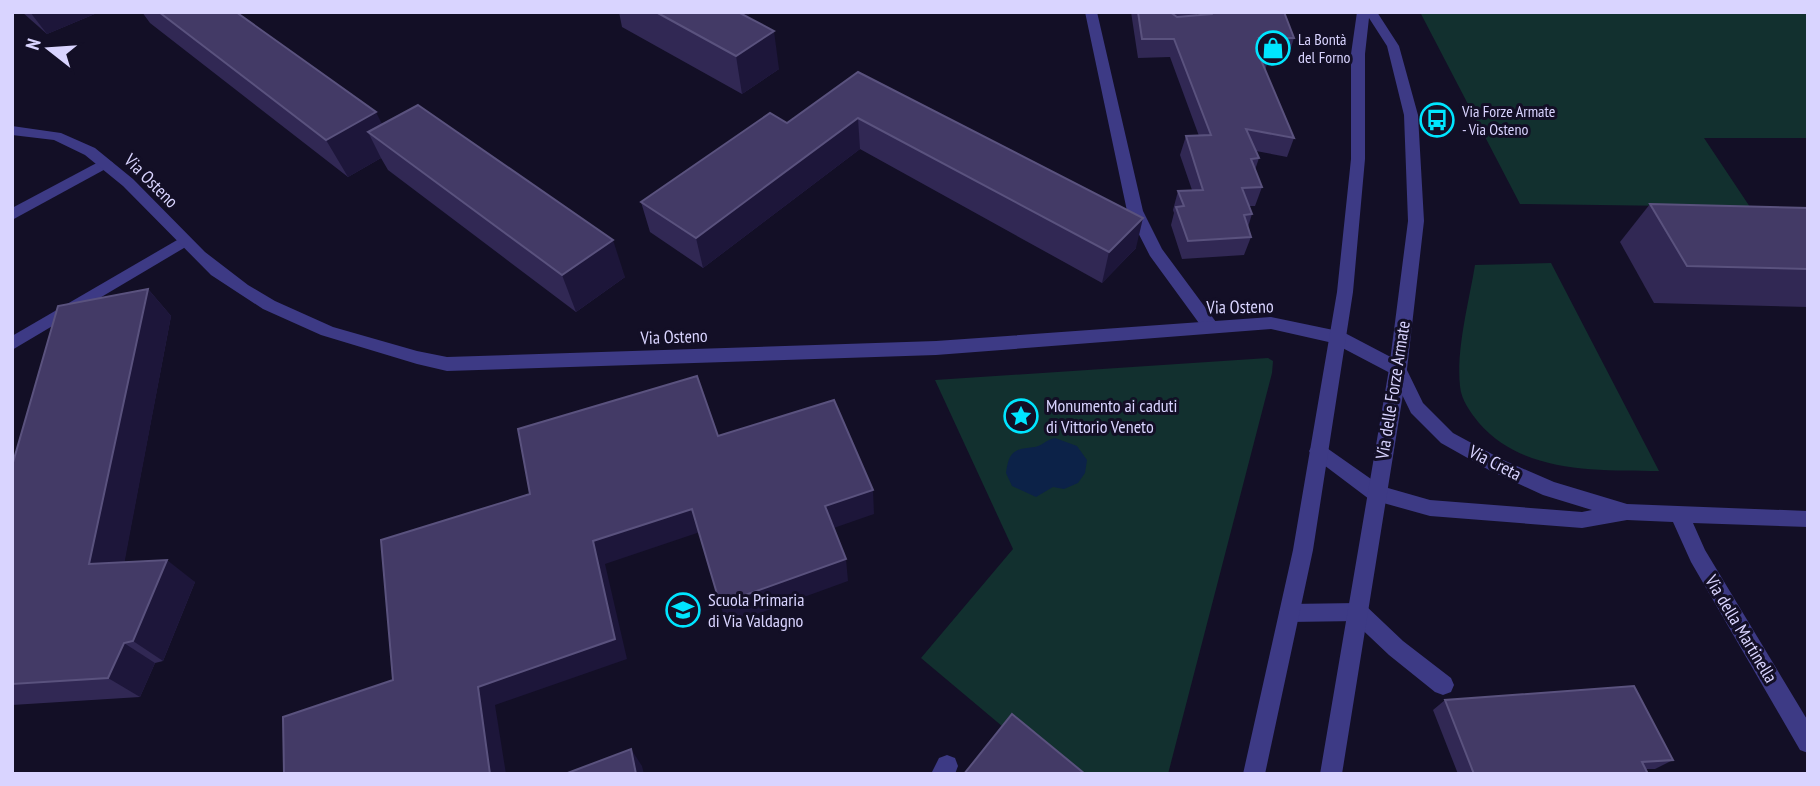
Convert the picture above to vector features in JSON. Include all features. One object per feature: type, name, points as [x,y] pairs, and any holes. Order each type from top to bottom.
[{"type":"street","points":[[1091,12],[1135,211],[1156,252],[1210,326]]},
{"type":"street","points":[[1254,774],[1303,550],[1345,292],[1358,159],[1358,54],[1363,12]]},
{"type":"street","name":"Via delle Forze Armate","points":[[1331,774],[1398,369],[1416,221],[1411,115],[1394,46],[1371,12]]},
{"type":"street","name":"Via Osteno","points":[[12,130],[40,133],[70,141],[106,163],[217,272],[276,308],[395,354],[447,364],[936,348],[1271,323],[1337,337],[1398,369]]},
{"type":"street","points":[[12,215],[106,163]]},
{"type":"street","points":[[12,344],[184,241]]},
{"type":"street","name":"Via Creta","points":[[1398,369],[1417,408],[1447,438],[1496,465],[1550,489],[1627,512]]},
{"type":"street","points":[[1318,451],[1376,493]]},
{"type":"street","name":"Via Creta","points":[[1376,493],[1430,508],[1583,520],[1627,512],[1808,519]]},
{"type":"street","name":"Via della Martinella","points":[[1679,514],[1698,556],[1808,742]]},
{"type":"street","points":[[1289,613],[1358,612],[1396,648],[1443,685]]},
{"type":"green space","points":[[1420,12],[1808,12],[1808,138],[1704,138],[1750,207],[1520,204]]},
{"type":"green space","points":[[1551,263],[1659,471],[1587,469],[1539,460],[1517,452],[1497,440],[1479,423],[1464,401],[1460,386],[1460,357],[1475,265]]},
{"type":"green space","points":[[1268,358],[1273,361],[1272,373],[1168,774],[1059,774],[921,658],[1013,549],[935,380]]},
{"type":"water","points":[[1055,438],[1077,446],[1087,460],[1085,473],[1078,483],[1064,489],[1053,487],[1036,497],[1012,486],[1006,473],[1011,455],[1018,450],[1038,446]]},
{"type":"building","points":[[159,12],[236,12],[376,112],[326,140]]},
{"type":"building","points":[[656,12],[738,12],[774,31],[736,56]]},
{"type":"building","points":[[1138,12],[1170,12],[1177,17],[1213,12],[1284,12],[1294,38],[1259,38],[1268,60],[1261,60],[1294,138],[1246,129],[1259,158],[1251,159],[1262,187],[1242,188],[1252,214],[1244,215],[1251,237],[1188,241],[1176,207],[1184,206],[1178,191],[1203,190],[1186,136],[1211,135],[1174,39],[1142,39]]},
{"type":"building","points":[[858,72],[1143,218],[1109,252],[858,118],[696,238],[641,202],[770,113],[787,123]]},
{"type":"building","points":[[418,105],[613,240],[562,275],[368,132]]},
{"type":"building","points":[[1650,204],[1808,208],[1808,269],[1687,266]]},
{"type":"building","points":[[148,289],[89,564],[167,560],[133,641],[124,643],[108,678],[12,684],[12,466],[58,306]]},
{"type":"building","points":[[697,376],[718,436],[834,400],[873,490],[825,506],[846,559],[720,604],[692,509],[593,541],[615,639],[478,687],[490,774],[284,774],[283,717],[393,680],[381,540],[530,494],[518,429]]},
{"type":"building","points":[[1634,686],[1673,760],[1642,762],[1648,774],[1474,774],[1445,700]]},
{"type":"building","points":[[1012,714],[1085,774],[964,774]]},
{"type":"building","points":[[631,749],[636,774],[565,774]]},
{"type":"place","name":"La Bontà del Forno","points":[[1273,48]]},
{"type":"place","name":"Via Forze Armate - Via Osteno","points":[[1437,120]]},
{"type":"place","name":"Monumento ai caduti di Vittorio Veneto","points":[[1021,416]]},
{"type":"place","name":"Scuola Primaria di Via Valdagno","points":[[683,610]]}]
